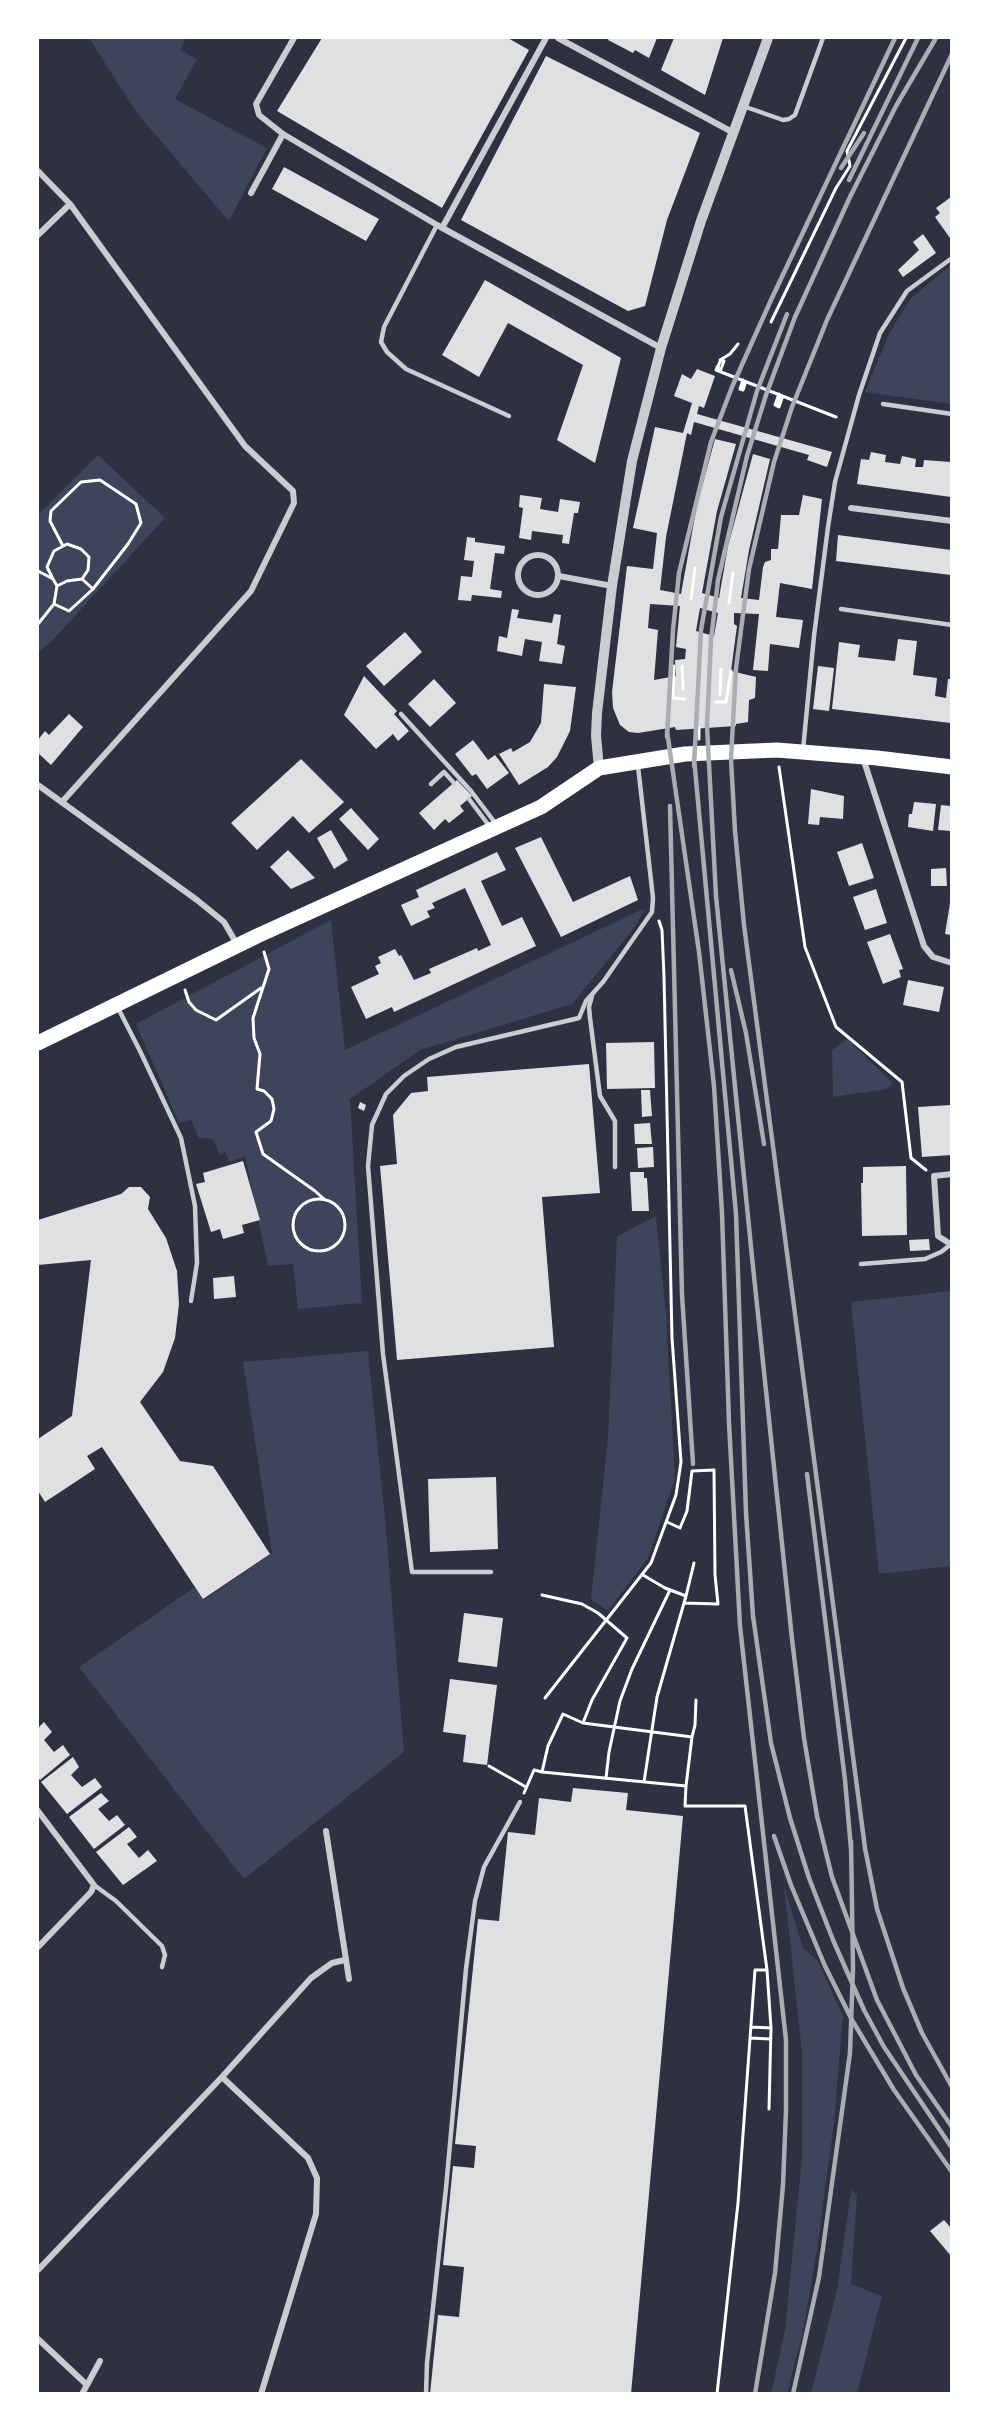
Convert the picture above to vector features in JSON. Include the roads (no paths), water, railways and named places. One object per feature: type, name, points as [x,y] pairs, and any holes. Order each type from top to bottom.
[{"type":"main road","points":[[38,1043],[257,936],[541,807],[599,768],[685,754],[779,750],[951,767]]},
{"type":"street","points":[[294,38],[256,104],[259,116],[283,134],[440,226],[661,348]]},
{"type":"street","points":[[440,226],[546,38]]},
{"type":"street","points":[[558,38],[734,133]]},
{"type":"street","points":[[599,768],[596,736],[597,713],[612,586],[632,461],[661,348],[701,221],[768,38]]},
{"type":"street","points":[[251,193],[283,134]]},
{"type":"street","points":[[38,171],[70,204],[245,446],[293,491],[294,503],[251,591],[62,802]]},
{"type":"street","points":[[38,235],[70,204]]},
{"type":"street","points":[[851,508],[951,521]]},
{"type":"street","points":[[536,555],[543,555],[555,563],[559,576],[554,588],[537,595],[531,594],[522,586],[518,573],[524,561],[536,555]]},
{"type":"street","points":[[559,576],[612,586]]},
{"type":"street","points":[[863,758],[924,946],[933,957],[951,963]]},
{"type":"street","points":[[38,785],[224,922],[238,946]]},
{"type":"street","points":[[951,1174],[934,1176],[938,1236],[951,1245]]},
{"type":"street","points":[[38,1811],[94,1885],[91,1892],[38,1947]]},
{"type":"street","points":[[326,1831],[349,1979]]},
{"type":"street","points":[[38,2270],[222,2077],[311,1978],[332,1963],[345,1960]]},
{"type":"street","points":[[222,2077],[308,2158],[317,2178],[316,2214],[261,2394]]},
{"type":"street","points":[[38,2339],[87,2385]]},
{"type":"street","points":[[82,2394],[100,2361]]},
{"type":"lane","points":[[744,106],[776,118],[789,119],[795,115],[823,38]]},
{"type":"lane","points":[[440,226],[388,318],[381,342],[387,352],[406,369],[509,416]]},
{"type":"lane","points":[[803,752],[814,636],[835,482],[860,395],[880,333],[907,291],[951,258]]},
{"type":"lane","points":[[883,404],[951,414]]},
{"type":"lane","points":[[841,609],[951,625]]},
{"type":"lane","points":[[401,714],[471,791],[495,828]]},
{"type":"lane","points":[[491,1572],[411,1572],[382,1342],[368,1166],[372,1125],[386,1094],[404,1076],[429,1059],[456,1047],[579,1018],[586,1002],[652,912],[653,898],[642,760]]},
{"type":"lane","points":[[431,784],[444,772],[454,783]]},
{"type":"lane","points":[[469,799],[495,828]]},
{"type":"lane","points":[[592,996],[589,1007],[600,1096],[615,1120],[615,1167]]},
{"type":"lane","points":[[117,1006],[181,1138],[195,1206],[197,1263],[191,1301]]},
{"type":"lane","points":[[861,1264],[925,1259],[951,1245]]},
{"type":"lane","points":[[426,2394],[427,2362],[466,1968],[475,1901],[484,1867],[520,1802]]},
{"type":"lane","points":[[94,1885],[116,1901],[162,1946],[165,1955],[162,1967]]},
{"type":"railway","points":[[667,737],[673,630],[679,573],[711,442],[732,387],[771,300],[895,38]]},
{"type":"railway","points":[[849,180],[918,38]]},
{"type":"railway","points":[[936,38],[896,106],[850,197],[795,317],[766,395],[747,456],[718,580],[711,640],[707,726],[716,896],[752,1257],[792,1639],[804,1738],[817,1816],[832,1877],[877,2000],[916,2075],[952,2127]]},
{"type":"railway","points":[[952,54],[827,320],[792,407],[774,462],[749,569],[736,668],[731,759],[744,925],[865,1848],[877,1909],[903,1988],[922,2033],[952,2087]]},
{"type":"railway","points":[[841,168],[864,133]]},
{"type":"railway","points":[[694,766],[701,630],[721,517],[757,391],[787,314]]},
{"type":"railway","points":[[667,731],[699,952],[714,1086],[722,1213],[729,1423],[740,1626],[786,2040],[783,2185],[775,2273],[755,2394]]},
{"type":"railway","points":[[694,758],[736,1214],[746,1513],[753,1616],[771,1743],[790,1818],[809,1878],[864,2010],[884,2047],[952,2148]]},
{"type":"railway","points":[[670,806],[682,1295],[693,1464]]},
{"type":"railway","points":[[731,970],[746,1033],[764,1144]]},
{"type":"railway","points":[[807,1474],[845,1780],[851,1849]]},
{"type":"railway","points":[[774,1836],[791,1885],[825,1966],[852,2020],[894,2090],[952,2172]]},
{"type":"railway","points":[[793,2394],[819,2277],[850,2053],[853,1968],[851,1841]]}]
